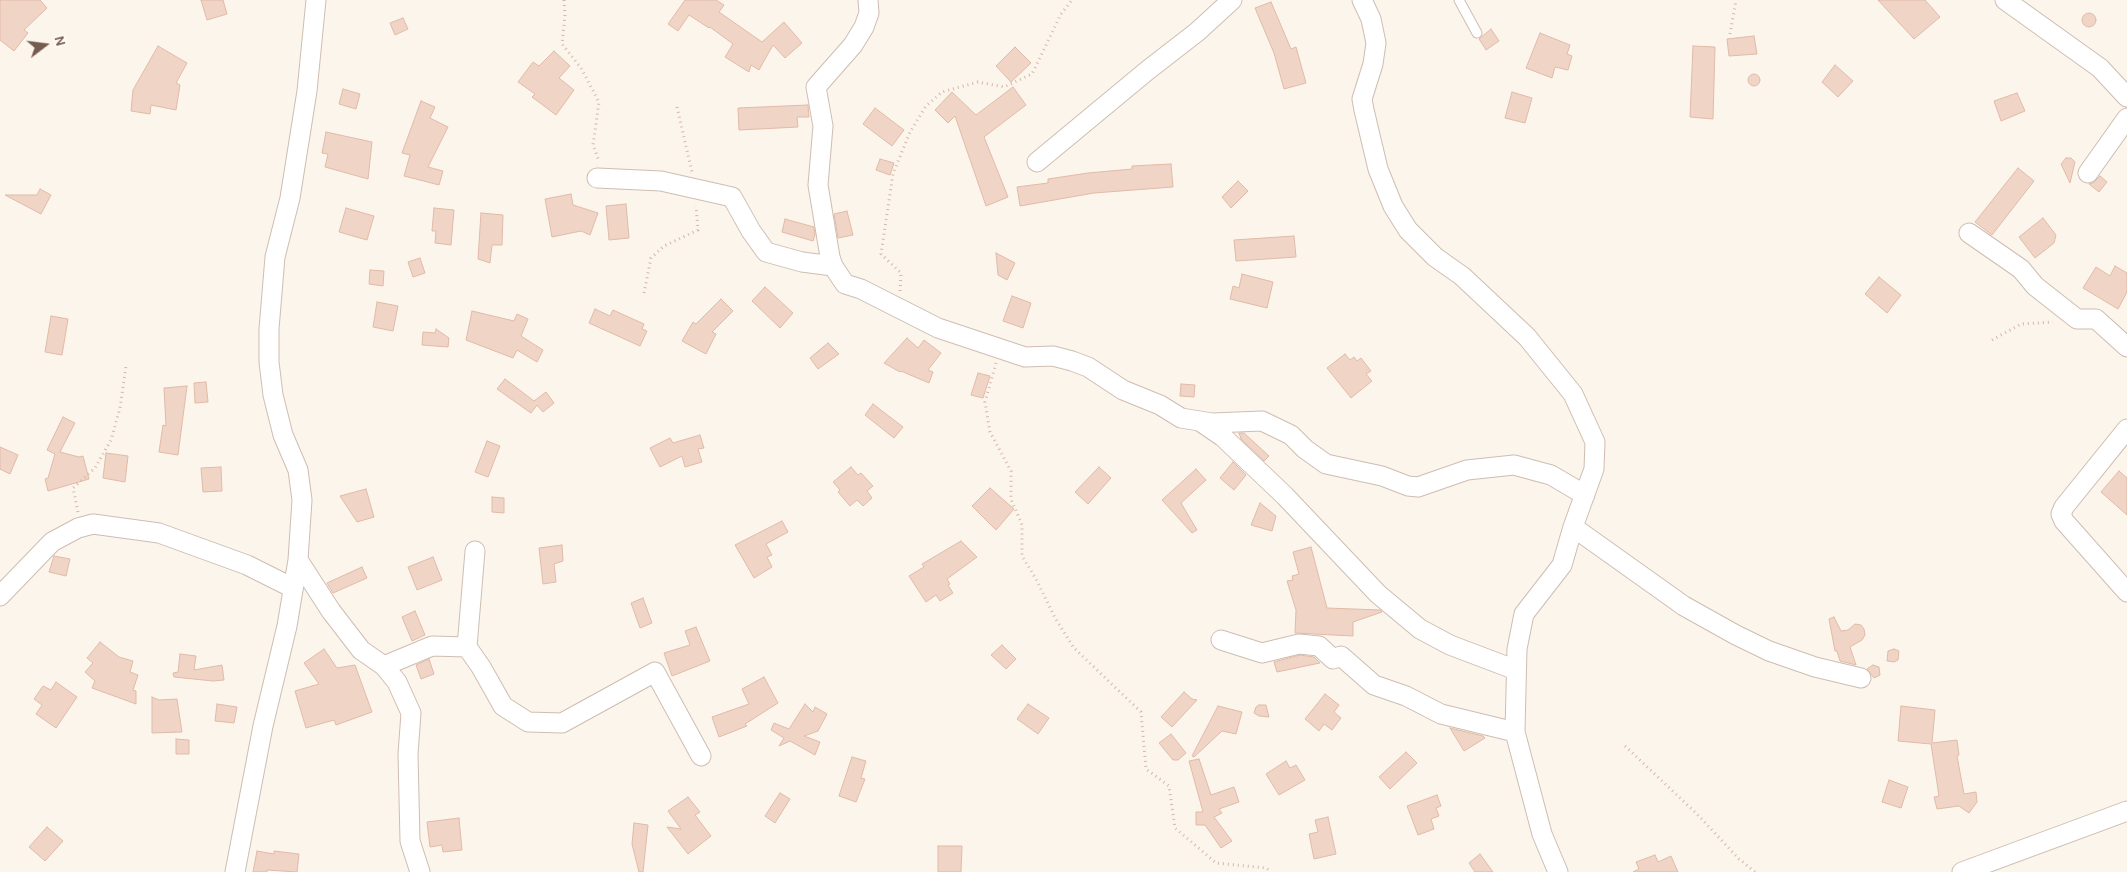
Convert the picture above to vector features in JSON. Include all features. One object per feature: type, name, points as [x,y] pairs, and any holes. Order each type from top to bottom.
[{"type":"street","points":[[235,872],[263,726],[287,626],[298,560],[302,500],[298,470],[283,435],[273,395],[268,329],[275,257],[290,198],[307,91],[316,0]]},
{"type":"street","points":[[868,0],[869,13],[864,27],[853,46],[816,87],[823,126],[818,184],[832,266],[845,284],[861,289],[938,328],[1025,357],[1053,356],[1088,367],[1123,390],[1160,406],[1181,418],[1212,423],[1262,422],[1291,435],[1305,449],[1326,464],[1382,476],[1408,486],[1418,487],[1481,467],[1514,465],[1551,475],[1585,495]]},
{"type":"street","points":[[1037,162],[1197,32],[1232,0]]},
{"type":"street","points":[[1362,0],[1371,19],[1376,43],[1373,64],[1362,99],[1378,169],[1393,206],[1408,230],[1435,257],[1462,276],[1527,336],[1573,394],[1595,442],[1594,469],[1573,527],[1562,565],[1524,614],[1517,649],[1514,732],[1542,834],[1558,872]]},
{"type":"street","points":[[2005,0],[2100,68],[2127,97]]},
{"type":"street","points":[[2088,173],[2127,118]]},
{"type":"street","points":[[601,178],[661,181],[732,197],[751,231],[766,252],[802,262],[832,266]]},
{"type":"street","points":[[1969,233],[2020,269],[2035,286],[2077,319],[2096,319],[2127,347]]},
{"type":"street","points":[[1200,421],[1223,437],[1284,496],[1378,594],[1420,629],[1450,645],[1516,670]]},
{"type":"street","points":[[2127,429],[2064,507],[2061,514],[2064,521],[2127,592]]},
{"type":"street","points":[[0,596],[52,542],[82,527],[93,524],[159,533],[247,565],[293,588]]},
{"type":"street","points":[[1573,527],[1684,606],[1736,635],[1769,651],[1806,664],[1861,678]]},
{"type":"street","points":[[474,551],[467,647],[481,667],[503,706],[528,722],[562,723],[655,672],[701,756]]},
{"type":"street","points":[[298,560],[331,611],[361,650],[384,666],[397,682],[411,713],[408,754],[410,841],[420,872]]},
{"type":"street","points":[[1221,640],[1262,653],[1299,644],[1319,646],[1333,660],[1341,656],[1374,685],[1406,696],[1440,714],[1514,732]]},
{"type":"street","points":[[384,666],[432,646],[467,647]]},
{"type":"street","points":[[1962,872],[2127,811]]},
{"type":"lane","points":[[1459,0],[1477,33]]},
{"type":"path","points":[[564,0],[565,16],[562,44],[581,68],[599,102],[593,146],[601,178]]},
{"type":"path","points":[[900,309],[901,274],[881,254],[893,174],[910,132],[926,106],[942,92],[978,82],[1004,87],[1032,74],[1061,14],[1072,0]]},
{"type":"path","points":[[1730,34],[1736,0]]},
{"type":"path","points":[[644,294],[651,258],[664,246],[698,230],[695,189],[677,107]]},
{"type":"path","points":[[1992,340],[2021,324],[2044,321],[2069,323],[2077,319]]},
{"type":"path","points":[[999,347],[985,402],[990,432],[1010,471],[1011,499],[1022,525],[1022,556],[1036,579],[1055,618],[1074,648],[1141,712],[1146,769],[1170,786],[1175,828],[1216,863],[1266,868],[1271,872]]},
{"type":"path","points":[[82,527],[73,488],[95,468],[111,440],[120,408],[126,366]]},
{"type":"path","points":[[1625,746],[1697,814],[1739,859],[1755,872]]},
{"type":"building","points":[[0,0],[40,0],[47,8],[24,30],[28,33],[14,51],[0,40]]},
{"type":"building","points":[[201,0],[223,0],[227,14],[207,20]]},
{"type":"building","points":[[685,0],[716,0],[724,5],[719,12],[762,42],[784,22],[802,43],[785,58],[773,45],[759,70],[751,65],[749,72],[725,57],[733,44],[710,27],[689,15],[678,31],[668,24]]},
{"type":"building","points":[[1878,0],[1925,0],[1940,17],[1914,39]]},
{"type":"building","points":[[1271,2],[1291,49],[1296,47],[1306,83],[1284,89],[1274,53],[1255,8]]},
{"type":"building","points":[[2089,13],[2094,15],[2096,20],[2094,25],[2089,27],[2084,25],[2082,20],[2084,15]]},
{"type":"building","points":[[403,18],[408,29],[395,35],[390,23]]},
{"type":"building","points":[[1491,29],[1499,41],[1486,50],[1479,39]]},
{"type":"building","points":[[1540,33],[1570,45],[1567,54],[1572,56],[1568,70],[1555,67],[1552,78],[1526,68]]},
{"type":"building","points":[[1754,36],[1757,54],[1729,56],[1727,39]]},
{"type":"building","points":[[158,46],[187,63],[176,83],[180,85],[176,110],[151,105],[150,114],[131,111],[133,90]]},
{"type":"building","points":[[1693,46],[1715,47],[1713,119],[1690,117]]},
{"type":"building","points":[[1015,47],[1031,63],[1011,82],[996,66]]},
{"type":"building","points":[[554,51],[570,66],[559,78],[574,90],[556,115],[532,97],[535,94],[518,82],[533,62],[539,66]]},
{"type":"building","points":[[1835,65],[1853,81],[1838,97],[1822,82]]},
{"type":"building","points":[[1756,74],[1759,75],[1759,85],[1752,86],[1749,85],[1748,78],[1749,75]]},
{"type":"building","points":[[1013,87],[1026,105],[984,137],[1008,197],[986,206],[955,116],[948,123],[935,110],[952,92],[976,115]]},
{"type":"building","points":[[343,89],[360,94],[356,109],[339,104]]},
{"type":"building","points":[[1512,92],[1532,98],[1525,123],[1505,118]]},
{"type":"building","points":[[2017,93],[2025,111],[2001,121],[1994,101]]},
{"type":"building","points":[[421,101],[435,107],[430,118],[448,127],[428,167],[443,171],[439,185],[404,176],[410,155],[402,153]]},
{"type":"building","points":[[808,105],[809,117],[797,117],[798,127],[739,130],[738,108]]},
{"type":"building","points":[[875,108],[904,130],[892,146],[863,124]]},
{"type":"building","points":[[326,132],[372,142],[368,179],[325,167],[328,154],[322,153]]},
{"type":"building","points":[[2066,158],[2071,158],[2075,162],[2070,183],[2061,164]]},
{"type":"building","points":[[880,159],[894,163],[890,175],[876,170]]},
{"type":"building","points":[[1171,164],[1173,187],[1094,193],[1020,206],[1017,187],[1048,183],[1048,179],[1132,169],[1132,166]]},
{"type":"building","points":[[2018,168],[2034,181],[1992,235],[1975,222]]},
{"type":"building","points":[[2100,176],[2107,182],[2099,192],[2089,184],[2093,183]]},
{"type":"building","points":[[1238,181],[1248,191],[1231,208],[1222,197]]},
{"type":"building","points":[[40,189],[51,195],[41,214],[5,195],[37,195]]},
{"type":"building","points":[[571,194],[573,205],[598,213],[590,235],[581,231],[552,237],[545,199]]},
{"type":"building","points":[[626,204],[629,238],[609,240],[606,206]]},
{"type":"building","points":[[346,208],[374,216],[367,240],[339,232]]},
{"type":"building","points":[[434,208],[454,210],[451,245],[435,243],[436,231],[432,231]]},
{"type":"building","points":[[847,211],[853,235],[838,238],[834,214]]},
{"type":"building","points":[[481,213],[503,215],[502,245],[492,245],[490,263],[478,259]]},
{"type":"building","points":[[2043,218],[2056,235],[2054,243],[2035,258],[2019,237]]},
{"type":"building","points":[[785,219],[814,227],[815,235],[813,241],[782,232]]},
{"type":"building","points":[[1294,236],[1296,257],[1236,261],[1234,240]]},
{"type":"building","points":[[996,253],[1015,263],[1007,280],[998,275]]},
{"type":"building","points":[[420,258],[425,273],[413,277],[408,262]]},
{"type":"building","points":[[2115,266],[2127,273],[2127,292],[2118,309],[2083,288],[2096,267],[2110,276]]},
{"type":"building","points":[[370,270],[384,271],[383,286],[369,284]]},
{"type":"building","points":[[1242,274],[1273,282],[1267,308],[1230,299],[1233,286],[1239,288]]},
{"type":"building","points":[[1879,277],[1901,295],[1887,313],[1865,294]]},
{"type":"building","points":[[765,287],[793,313],[780,328],[752,301]]},
{"type":"building","points":[[1012,296],[1031,303],[1023,328],[1003,321]]},
{"type":"building","points":[[721,299],[733,311],[712,332],[716,334],[706,354],[682,341],[693,322],[696,324]]},
{"type":"building","points":[[377,302],[398,306],[393,331],[373,327]]},
{"type":"building","points":[[595,309],[610,316],[613,310],[644,324],[642,329],[647,331],[640,346],[589,323]]},
{"type":"building","points":[[472,311],[514,321],[517,314],[528,319],[521,336],[543,350],[537,362],[517,350],[513,358],[466,340]]},
{"type":"building","points":[[51,316],[68,319],[62,355],[45,352]]},
{"type":"building","points":[[436,329],[449,338],[448,347],[422,345],[423,332],[435,333]]},
{"type":"building","points":[[907,338],[918,348],[924,340],[941,353],[928,370],[933,372],[929,383],[900,372],[884,363]]},
{"type":"building","points":[[828,343],[839,354],[818,369],[810,358]]},
{"type":"building","points":[[1345,354],[1350,360],[1354,357],[1357,361],[1361,358],[1371,371],[1366,374],[1372,381],[1351,398],[1327,368]]},
{"type":"building","points":[[978,373],[990,376],[983,398],[971,395]]},
{"type":"building","points":[[505,379],[534,401],[546,392],[554,403],[543,412],[537,405],[531,413],[497,389]]},
{"type":"building","points":[[206,382],[208,402],[195,403],[194,383]]},
{"type":"building","points":[[1181,384],[1195,385],[1194,397],[1180,396]]},
{"type":"building","points":[[187,386],[178,455],[159,452],[163,425],[166,426],[164,388]]},
{"type":"building","points":[[873,404],[903,427],[894,438],[865,415]]},
{"type":"building","points":[[63,417],[75,423],[60,452],[79,457],[83,456],[89,479],[48,491],[45,479],[48,478],[55,454],[47,450]]},
{"type":"building","points":[[1239,433],[1244,433],[1269,456],[1264,461],[1241,439]]},
{"type":"building","points":[[700,435],[704,448],[698,449],[702,462],[685,467],[682,456],[660,467],[650,448],[670,438],[673,443]]},
{"type":"building","points":[[487,441],[500,446],[488,477],[475,472]]},
{"type":"building","points":[[0,447],[18,455],[10,474],[0,469]]},
{"type":"building","points":[[106,453],[128,456],[125,482],[103,478]]},
{"type":"building","points":[[1233,462],[1246,475],[1234,490],[1220,478]]},
{"type":"building","points":[[221,467],[222,491],[203,492],[201,468]]},
{"type":"building","points":[[851,467],[858,475],[861,473],[873,486],[867,491],[872,498],[863,506],[857,500],[850,506],[838,492],[840,490],[833,482]]},
{"type":"building","points":[[1099,467],[1111,478],[1088,504],[1075,492]]},
{"type":"building","points":[[1196,469],[1206,480],[1181,503],[1197,530],[1192,533],[1162,500]]},
{"type":"building","points":[[2119,471],[2127,478],[2127,515],[2101,492]]},
{"type":"building","points":[[990,488],[1014,509],[996,530],[972,506]]},
{"type":"building","points":[[366,489],[374,517],[357,522],[340,496]]},
{"type":"building","points":[[492,497],[504,498],[504,513],[492,512]]},
{"type":"building","points":[[1260,503],[1276,516],[1272,531],[1251,525]]},
{"type":"building","points":[[782,521],[788,532],[766,544],[772,555],[767,557],[772,567],[754,578],[735,545]]},
{"type":"building","points":[[961,541],[977,557],[947,579],[953,593],[940,601],[936,595],[926,602],[909,576],[924,567],[922,564]]},
{"type":"building","points":[[562,545],[563,561],[554,564],[556,582],[543,584],[539,548]]},
{"type":"building","points":[[1311,547],[1327,608],[1380,610],[1382,612],[1353,622],[1353,636],[1295,633],[1296,610],[1287,581],[1293,580],[1292,576],[1299,574],[1293,552]]},
{"type":"building","points":[[54,556],[70,559],[66,576],[49,572]]},
{"type":"building","points":[[433,557],[442,580],[417,590],[408,567]]},
{"type":"building","points":[[362,567],[367,578],[333,593],[327,583]]},
{"type":"building","points":[[643,598],[652,623],[640,628],[631,603]]},
{"type":"building","points":[[415,611],[425,635],[412,641],[402,617]]},
{"type":"building","points":[[1834,617],[1841,631],[1848,630],[1855,624],[1861,625],[1864,629],[1865,635],[1862,640],[1850,647],[1856,665],[1840,661],[1837,651],[1835,651],[1829,619]]},
{"type":"building","points":[[696,627],[710,661],[672,676],[664,653],[690,645],[685,631]]},
{"type":"building","points":[[100,642],[119,657],[133,661],[130,672],[138,675],[133,690],[136,691],[136,704],[92,688],[95,681],[85,672],[93,663],[87,658]]},
{"type":"building","points":[[1002,645],[1016,659],[1006,669],[991,655]]},
{"type":"building","points":[[324,649],[337,668],[355,665],[372,712],[336,725],[334,720],[306,728],[295,691],[319,684],[304,663]]},
{"type":"building","points":[[1894,649],[1899,651],[1898,660],[1894,662],[1887,661],[1888,651]]},
{"type":"building","points":[[180,654],[196,656],[194,670],[222,665],[224,680],[213,681],[174,677],[173,673],[178,672]]},
{"type":"building","points":[[1300,655],[1314,657],[1320,663],[1277,672],[1274,662]]},
{"type":"building","points":[[429,659],[434,674],[421,679],[416,665]]},
{"type":"building","points":[[1873,665],[1879,667],[1880,675],[1874,678],[1867,669]]},
{"type":"building","points":[[764,677],[778,703],[745,724],[747,726],[719,737],[712,717],[749,704],[742,689]]},
{"type":"building","points":[[56,682],[77,697],[56,728],[36,714],[42,705],[34,699],[43,686],[51,690]]},
{"type":"building","points":[[1184,692],[1192,699],[1197,700],[1172,727],[1161,717]]},
{"type":"building","points":[[1325,694],[1339,705],[1334,712],[1341,718],[1332,730],[1324,724],[1319,731],[1305,719]]},
{"type":"building","points":[[152,697],[159,700],[177,699],[182,732],[152,733]]},
{"type":"building","points":[[217,704],[237,707],[234,723],[215,721]]},
{"type":"building","points":[[805,704],[813,712],[815,707],[827,714],[818,731],[804,736],[820,742],[815,755],[790,741],[779,746],[784,738],[771,730],[774,723],[789,729]]},
{"type":"building","points":[[1028,704],[1049,718],[1038,734],[1017,719]]},
{"type":"building","points":[[1259,705],[1266,705],[1269,717],[1259,716],[1254,713]]},
{"type":"building","points":[[1218,706],[1242,712],[1236,734],[1222,731],[1194,757],[1192,756]]},
{"type":"building","points":[[1901,706],[1935,710],[1932,743],[1957,740],[1959,755],[1957,756],[1964,794],[1976,792],[1977,802],[1969,813],[1959,806],[1937,809],[1934,797],[1939,796],[1931,744],[1898,741]]},
{"type":"building","points":[[1450,728],[1483,736],[1485,738],[1464,751]]},
{"type":"building","points":[[1171,734],[1186,753],[1178,760],[1173,760],[1159,743]]},
{"type":"building","points":[[176,739],[189,740],[189,754],[176,754]]},
{"type":"building","points":[[1406,752],[1417,763],[1390,789],[1379,777]]},
{"type":"building","points":[[852,757],[866,761],[861,778],[865,779],[856,802],[839,796]]},
{"type":"building","points":[[1199,759],[1211,795],[1234,787],[1239,802],[1219,809],[1222,813],[1214,817],[1232,841],[1221,848],[1205,825],[1196,825],[1196,812],[1203,812],[1189,761]]},
{"type":"building","points":[[1286,761],[1290,768],[1296,765],[1305,780],[1279,795],[1266,774]]},
{"type":"building","points":[[1889,780],[1908,787],[1901,808],[1882,802]]},
{"type":"building","points":[[780,793],[790,799],[775,823],[765,816]]},
{"type":"building","points":[[1437,795],[1441,806],[1436,808],[1439,816],[1431,819],[1434,829],[1418,835],[1407,806]]},
{"type":"building","points":[[688,797],[700,812],[695,815],[711,836],[688,854],[667,827],[681,829],[668,811]]},
{"type":"building","points":[[1328,817],[1336,854],[1314,859],[1309,834],[1318,832],[1315,820]]},
{"type":"building","points":[[459,818],[462,850],[443,852],[442,845],[430,847],[427,822]]},
{"type":"building","points":[[634,823],[648,825],[643,872],[639,872],[632,844]]},
{"type":"building","points":[[47,827],[63,841],[45,861],[29,847]]},
{"type":"building","points":[[938,846],[962,846],[961,872],[938,872]]},
{"type":"building","points":[[257,851],[274,854],[274,851],[299,854],[297,872],[267,870],[267,872],[253,872]]},
{"type":"building","points":[[1480,854],[1493,872],[1475,872],[1469,863]]},
{"type":"building","points":[[1655,855],[1658,862],[1671,856],[1678,872],[1633,872],[1639,869],[1636,862]]}]
